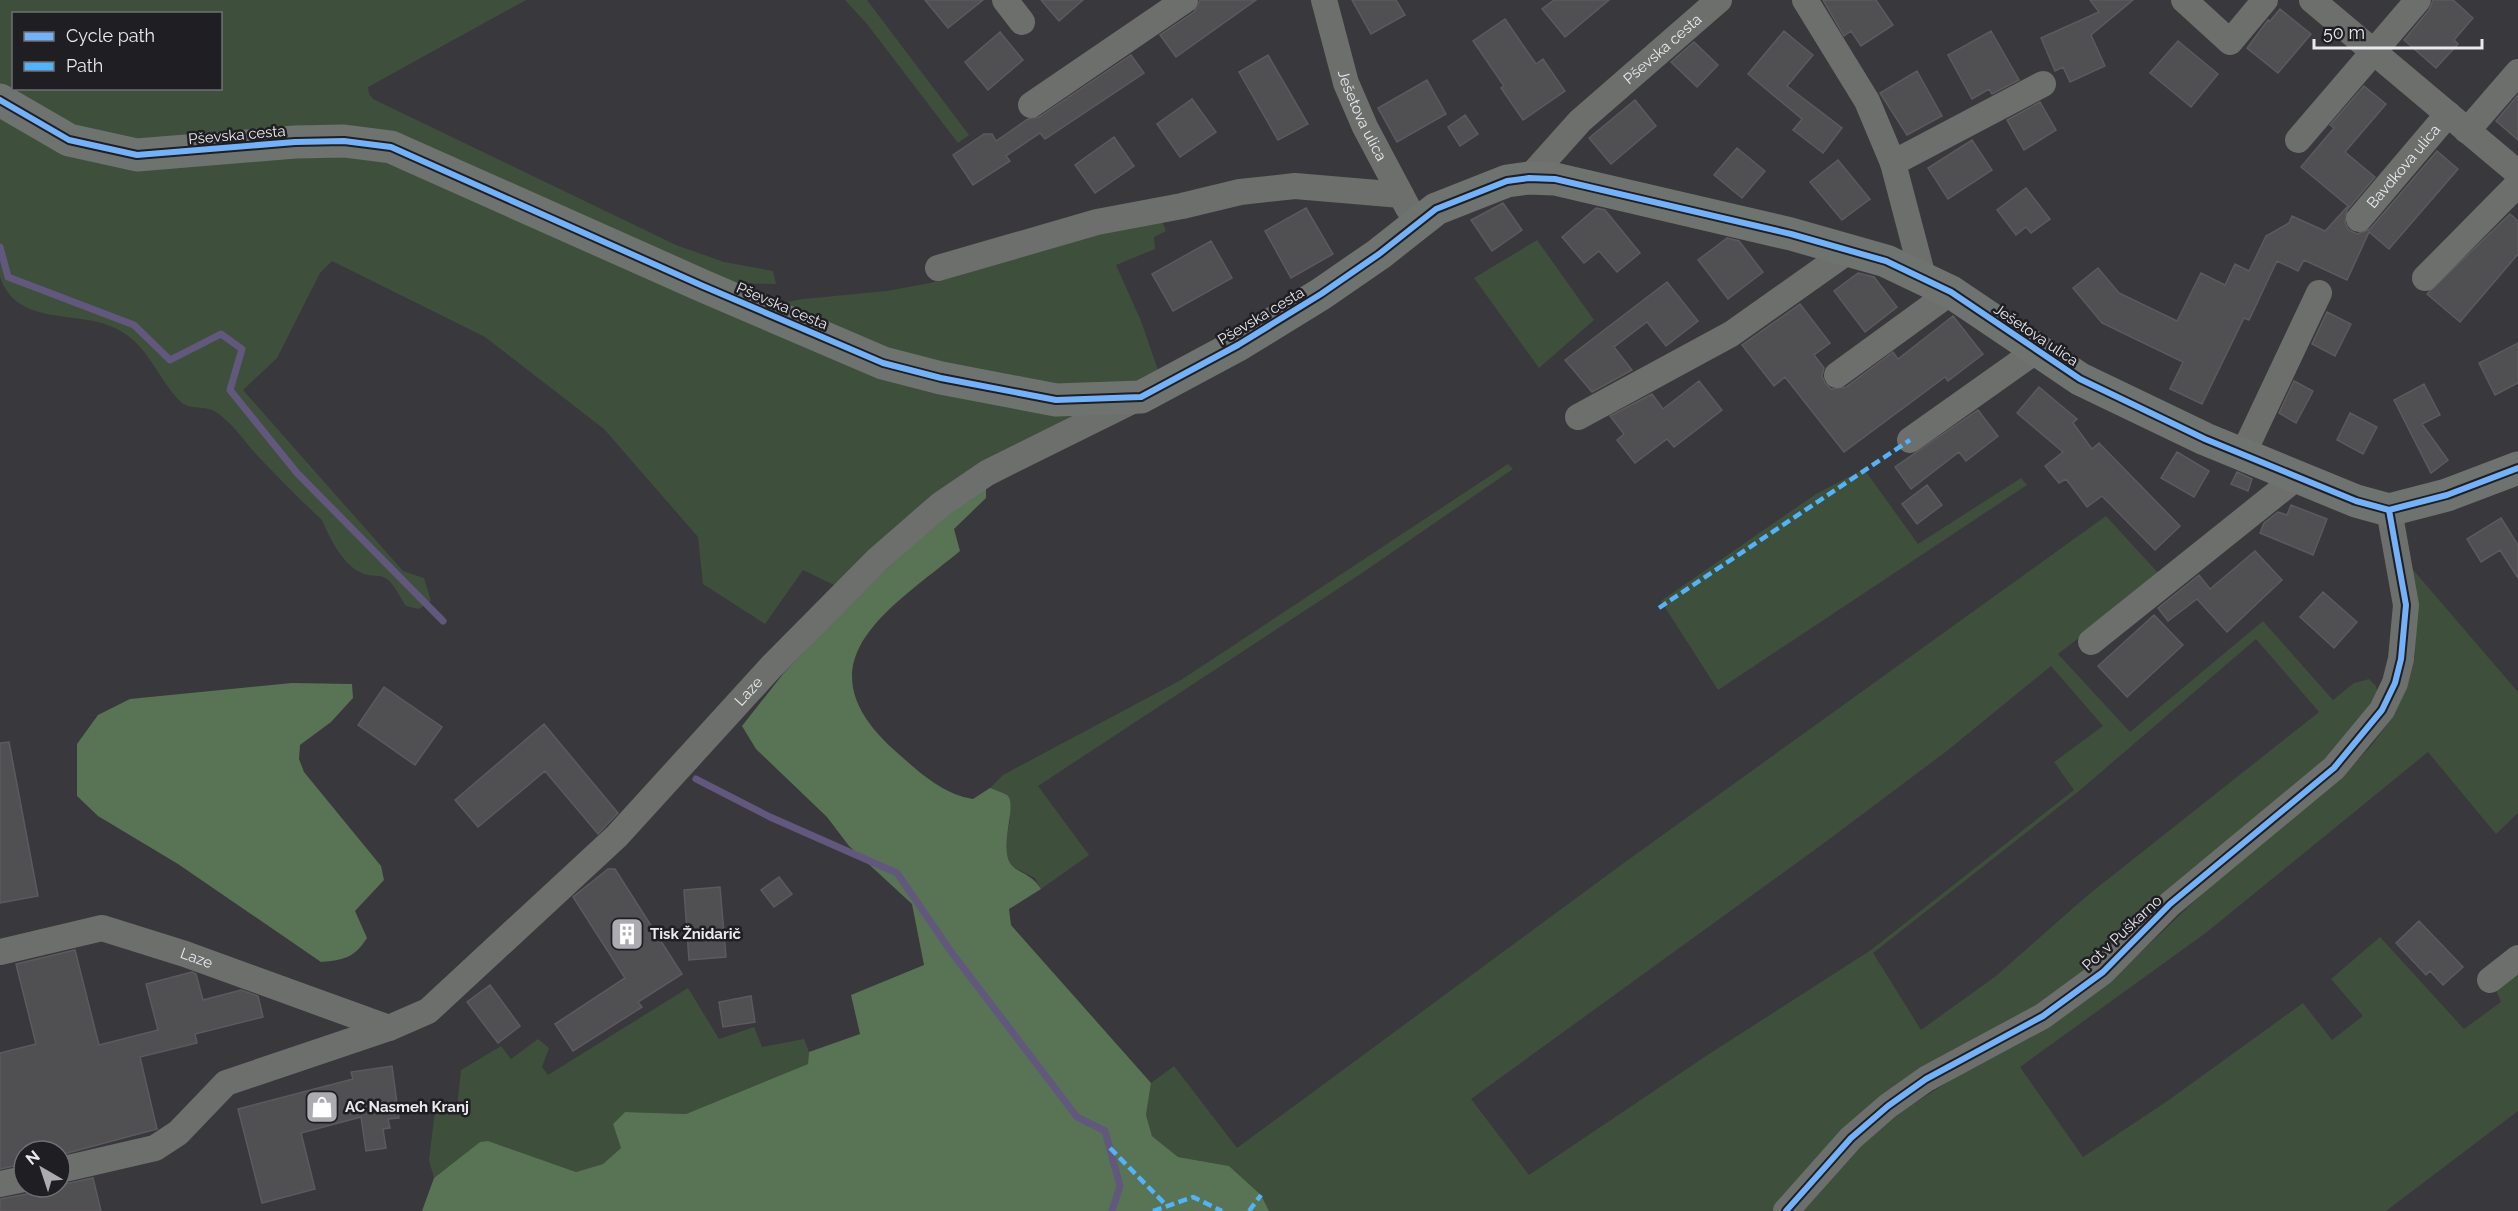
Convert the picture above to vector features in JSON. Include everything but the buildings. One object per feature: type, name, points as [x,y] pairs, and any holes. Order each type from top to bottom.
[{"type":"street","points":[[1005,0],[1022,22]]},
{"type":"street","points":[[1031,105],[1185,0]]},
{"type":"street","name":"Ješetova ulica","points":[[1324,0],[1346,83],[1365,127],[1416,224]]},
{"type":"street","name":"Pševska cesta","points":[[0,100],[69,140],[138,155],[295,142],[344,141],[391,147],[703,286],[883,363],[941,378],[1056,400],[1141,397],[1238,345],[1321,294],[1436,209],[1465,195],[1507,181],[1529,178],[1580,121],[1719,0]]},
{"type":"street","points":[[1805,0],[1867,101],[1893,163],[1937,284],[1837,375]]},
{"type":"street","points":[[2184,0],[2230,42],[2265,0]]},
{"type":"street","name":"Bavdkova ulica","points":[[2312,0],[2373,54],[2518,173]]},
{"type":"street","points":[[2298,140],[2418,0]]},
{"type":"street","points":[[2467,131],[2518,72]]},
{"type":"street","points":[[1893,163],[2043,84]]},
{"type":"street","name":"Bavdkova ulica","points":[[2359,219],[2448,114]]},
{"type":"street","name":"Ješetova ulica","points":[[1529,178],[1555,179],[1850,250],[1886,261],[1937,284],[2080,379],[2205,439],[2356,501],[2388,510],[2447,495],[2516,472]]},
{"type":"street","points":[[2425,278],[2518,184]]},
{"type":"street","points":[[938,268],[1097,222],[1240,192],[1295,186],[1401,195]]},
{"type":"street","points":[[1578,417],[1731,334],[1850,250]]},
{"type":"street","points":[[2243,454],[2319,293]]},
{"type":"street","name":"Ješetova ulica","points":[[1910,440],[2037,350]]},
{"type":"street","name":"Laze","points":[[72,1167],[155,1148],[178,1134],[226,1083],[389,1028],[428,1011],[617,836],[771,667],[878,559],[940,505],[987,473],[1141,397]]},
{"type":"street","points":[[2091,642],[2296,478]]},
{"type":"street","name":"Pot v Puškarno","points":[[1786,1211],[1843,1146],[1888,1106],[1926,1079],[2043,1016],[2103,972],[2170,904],[2334,768],[2382,710],[2395,683],[2401,659],[2406,605],[2388,510]]},
{"type":"street","name":"Laze","points":[[0,952],[102,928],[185,954],[389,1028]]},
{"type":"street","points":[[2490,981],[2518,958]]},
{"type":"green space","points":[[0,0],[526,0],[368,87],[369,94],[373,99],[676,245],[724,262],[773,271],[776,284],[732,283],[430,150],[130,143],[69,126],[0,86]]},
{"type":"green space","points":[[845,0],[867,0],[969,135],[958,143],[867,24]]},
{"type":"green space","points":[[0,115],[44,141],[376,159],[756,308],[803,299],[887,291],[930,283],[1056,244],[1162,221],[1166,231],[1154,237],[1155,249],[1116,265],[1141,321],[1159,373],[901,522],[834,585],[803,570],[765,624],[703,584],[698,537],[604,429],[485,337],[332,261],[320,273],[277,358],[243,390],[403,571],[424,578],[431,601],[419,609],[406,606],[387,579],[364,574],[350,565],[333,543],[322,520],[254,452],[232,426],[212,410],[182,403],[173,394],[138,344],[128,336],[102,323],[34,311],[20,304],[8,293],[0,277]]},
{"type":"green space","points":[[1537,240],[1594,320],[1539,368],[1474,278]]},
{"type":"green space","points":[[1508,464],[1513,469],[1362,573],[1038,786],[1089,855],[1041,889],[1035,878],[1011,866],[1004,850],[1010,820],[1007,795],[990,788],[1003,775],[1181,680]]},
{"type":"green space","points":[[1864,469],[1918,544],[2021,478],[2027,485],[1718,690],[1661,601],[1816,494]]},
{"type":"green space","points":[[986,488],[986,498],[954,529],[960,551],[883,615],[865,638],[854,663],[853,689],[865,718],[893,749],[940,787],[973,799],[990,788],[1007,795],[1011,807],[1007,855],[1013,866],[1033,880],[1041,889],[1009,909],[1011,925],[1151,1083],[1146,1115],[1152,1136],[1178,1157],[1229,1166],[1261,1195],[1269,1211],[422,1211],[434,1178],[480,1142],[488,1141],[576,1172],[603,1164],[621,1148],[613,1124],[625,1112],[686,1114],[808,1064],[809,1052],[860,1034],[851,995],[924,965],[912,904],[849,846],[827,817],[756,749],[742,726],[783,674],[849,604],[951,508]]},
{"type":"green space","points":[[2106,516],[2160,575],[2058,654],[2130,732],[2263,621],[2333,700],[2354,683],[2369,679],[2376,686],[2378,695],[2328,758],[2070,989],[2016,1021],[1774,1211],[1269,1211],[1261,1195],[1229,1166],[1178,1157],[1152,1136],[1146,1115],[1151,1083],[1174,1066],[1237,1148],[1621,865]],"holes":[[[2256,639],[2319,712],[2088,895],[1996,976],[1921,1030],[1873,953],[2079,791]],[[2051,666],[2103,726],[2054,762],[2074,790],[1871,950],[1709,1054],[1529,1175],[1471,1099],[1820,846],[1948,750]]]},
{"type":"green space","points":[[2408,564],[2518,692],[2518,813],[2496,834],[2428,752],[2207,932],[2020,1067],[2083,1157],[2166,1102],[2303,1003],[2332,1040],[2363,1016],[2331,979],[2380,937],[2464,1029],[2501,1002],[2496,990],[2518,972],[2518,1111],[2386,1211],[1799,1211],[1854,1151],[1907,1108],[2118,974],[2228,869],[2349,769],[2372,745],[2395,713],[2408,684],[2415,657],[2416,609]]},
{"type":"green space","points":[[292,683],[352,684],[353,698],[331,722],[300,745],[299,759],[304,772],[381,866],[384,880],[355,911],[367,938],[362,945],[348,957],[321,962],[178,864],[98,816],[77,796],[77,744],[98,715],[130,699]]},
{"type":"green space","points":[[688,988],[719,1039],[754,1027],[762,1047],[804,1039],[809,1052],[808,1064],[686,1114],[625,1112],[613,1124],[621,1148],[603,1164],[576,1172],[488,1141],[480,1142],[434,1178],[429,1160],[435,1111],[457,1107],[461,1070],[501,1046],[511,1059],[538,1039],[549,1048],[542,1067],[548,1075]]},
{"type":"waterway","points":[[0,247],[8,277],[134,325],[170,360],[221,334],[242,349],[230,390],[297,473],[443,621]]},
{"type":"waterway","points":[[696,779],[770,817],[897,873],[952,953],[1077,1117],[1105,1131],[1120,1186],[1112,1211]]},
{"type":"marked path","points":[[1659,608],[1910,440]]},
{"type":"marked path","points":[[1110,1148],[1166,1205]]},
{"type":"marked path","points":[[1249,1211],[1261,1195]]},
{"type":"marked path","points":[[1153,1211],[1193,1197],[1222,1211]]},
{"type":"cycle path","points":[[0,100],[69,140],[137,155],[295,142],[344,141],[391,147],[703,286],[883,363],[941,378],[1056,400],[1141,397],[1238,345],[1321,294],[1379,254],[1436,209],[1507,181],[1529,178],[1555,179],[1791,234],[1886,261],[1951,292],[2080,379],[2205,439],[2356,501],[2389,510],[2447,495],[2518,468]]},
{"type":"cycle path","points":[[1786,1211],[1851,1138],[1888,1106],[1926,1079],[2043,1016],[2103,972],[2170,904],[2334,768],[2382,710],[2395,683],[2401,659],[2406,605],[2389,510]]},
{"type":"place","name":"Tisk Žnidarič","points":[[627,934]]},
{"type":"place","name":"AC Nasmeh Kranj","points":[[322,1107]]}]
